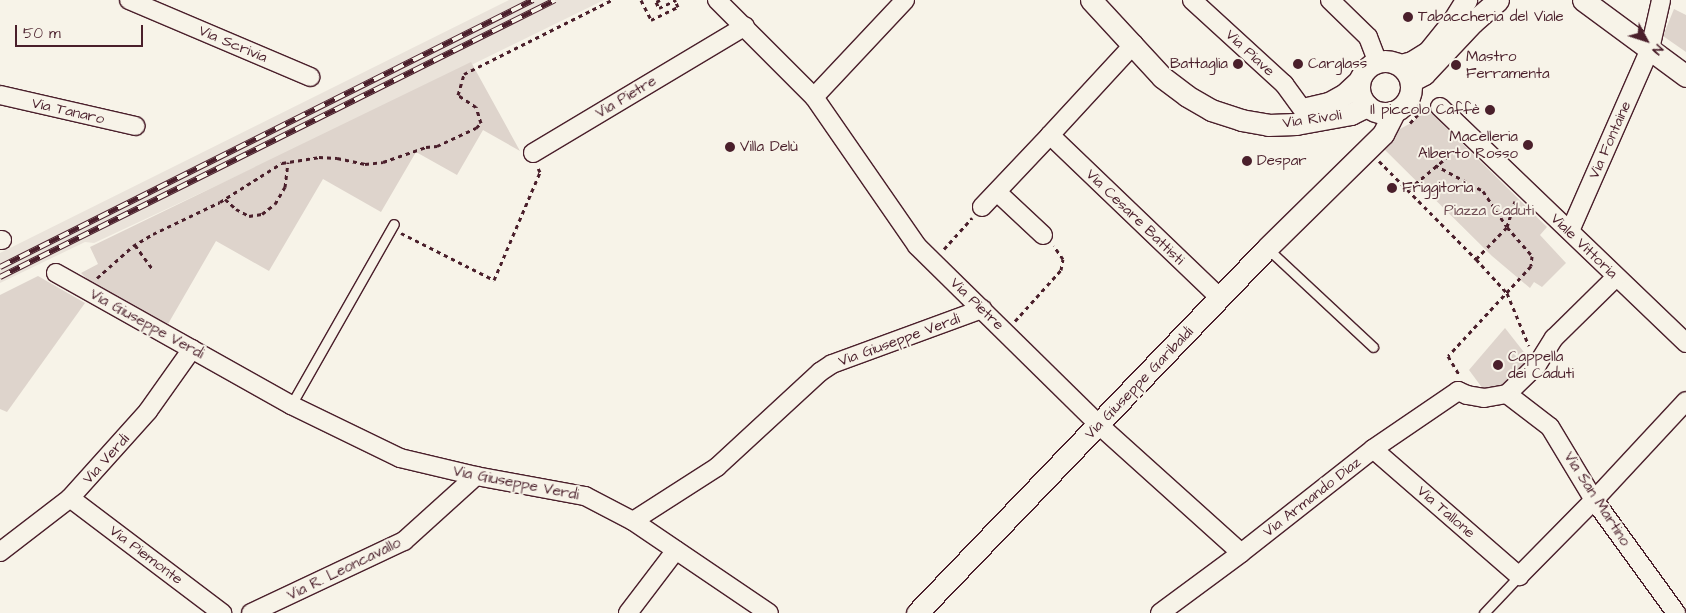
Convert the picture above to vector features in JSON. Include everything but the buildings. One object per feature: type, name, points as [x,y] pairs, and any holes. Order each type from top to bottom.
[{"type":"street","name":"Via Scrivia","points":[[129,0],[310,77]]},
{"type":"street","name":"Via Pietre","points":[[718,0],[814,97],[917,246],[1099,425],[1241,553]]},
{"type":"street","points":[[814,97],[905,0]]},
{"type":"street","name":"Via Rivoli","points":[[1091,0],[1134,44],[1162,77],[1187,96],[1211,110],[1241,120],[1268,125],[1296,124],[1351,114],[1386,114]]},
{"type":"street","name":"Via Piave","points":[[1192,0],[1284,84],[1302,109]]},
{"type":"street","points":[[1330,0],[1368,37],[1377,61]]},
{"type":"street","points":[[1466,0],[1453,22],[1428,52],[1412,62],[1406,73],[1409,98],[1400,108],[1386,114],[1360,95],[1359,81],[1367,67],[1377,61],[1388,60],[1406,73],[1424,74],[1473,22],[1498,0]]},
{"type":"street","points":[[1583,0],[1686,76]]},
{"type":"street","name":"Via Fontaine","points":[[1570,231],[1650,49],[1660,0]]},
{"type":"street","name":"Via Pietre","points":[[533,153],[745,26]]},
{"type":"street","points":[[982,207],[1134,44]]},
{"type":"street","name":"Via Rivoli","points":[[1134,44],[1217,96],[1267,110],[1302,109],[1329,103],[1345,94],[1359,81]]},
{"type":"street","name":"Via Tanaro","points":[[0,95],[135,126]]},
{"type":"street","name":"Viale Vittoria","points":[[1440,107],[1686,343]]},
{"type":"street","name":"Via Giuseppe Garibaldi","points":[[916,613],[1099,425],[1267,248],[1369,156],[1386,114]]},
{"type":"street","name":"Via Cesare Battisti","points":[[1050,135],[1220,298]]},
{"type":"street","points":[[997,192],[1043,235]]},
{"type":"street","name":"Via Giuseppe Verdi","points":[[56,273],[291,405],[400,458],[476,476],[585,496],[633,521],[717,467],[820,372],[832,364],[982,309]]},
{"type":"street","points":[[1507,394],[1537,366],[1554,338],[1616,277]]},
{"type":"street","name":"Via Verdi","points":[[0,552],[70,498],[148,411],[192,348]]},
{"type":"street","name":"Via Armando Diaz","points":[[1160,613],[1241,553],[1373,449],[1458,391],[1467,396],[1484,398],[1507,394]]},
{"type":"street","name":"Via San Martino","points":[[1507,394],[1550,427],[1594,500],[1676,613]]},
{"type":"street","points":[[1518,576],[1594,500],[1686,401]]},
{"type":"street","name":"Via Tallone","points":[[1373,449],[1518,576]]},
{"type":"street","name":"Via R. Leoncavallo","points":[[251,613],[404,541],[476,476]]},
{"type":"street","name":"Via Piemonte","points":[[70,498],[222,613]]},
{"type":"street","points":[[633,521],[769,613]]},
{"type":"street","points":[[628,613],[676,550]]},
{"type":"lane","points":[[291,405],[393,226]]},
{"type":"lane","points":[[1267,248],[1373,347]]},
{"type":"lane","points":[[1484,613],[1518,576]]},
{"type":"path","points":[[86,290],[104,270],[135,245],[177,220],[224,199],[282,163],[319,157],[337,158],[365,164],[383,162],[426,147],[437,146],[476,128],[481,123],[476,107],[458,96],[464,74],[612,0]]},
{"type":"path","points":[[641,0],[651,20],[678,7],[676,0],[659,8],[656,2],[660,0]]},
{"type":"path","points":[[1386,114],[1413,122],[1425,107],[1440,107]]},
{"type":"path","points":[[1409,189],[1435,166],[1473,138]]},
{"type":"path","points":[[393,226],[494,280],[540,172],[533,153]]},
{"type":"path","points":[[1369,156],[1409,189],[1506,293],[1537,366]]},
{"type":"path","points":[[224,199],[236,209],[249,216],[262,214],[275,204],[285,187],[288,162]]},
{"type":"path","points":[[1435,166],[1483,191],[1506,226],[1532,256],[1531,266],[1448,356],[1460,373]]},
{"type":"path","points":[[1476,259],[1506,226],[1520,184]]},
{"type":"path","points":[[932,261],[982,207]]},
{"type":"path","points":[[1006,332],[1061,270],[1063,259],[1059,250],[1043,235]]},
{"type":"path","points":[[135,245],[152,268]]},
{"type":"shaded area","points":[[509,0],[604,0],[404,98],[94,243],[85,242],[0,283],[0,253]]},
{"type":"green space","points":[[1674,9],[1686,15],[1686,52],[1663,36]]},
{"type":"green space","points":[[471,62],[520,151],[483,130],[457,175],[416,152],[381,212],[323,179],[269,271],[216,241],[168,324],[92,284],[81,273],[98,264],[90,247]]},
{"type":"green space","name":"Piazza Caduti","points":[[1425,107],[1547,227],[1540,235],[1566,263],[1542,287],[1534,282],[1530,288],[1492,256],[1383,148],[1398,130],[1413,122]]},
{"type":"green space","points":[[38,276],[85,303],[7,412],[0,409],[0,295]]},
{"type":"green space","points":[[1505,328],[1531,361],[1513,382],[1486,393],[1469,370]]},
{"type":"railway","points":[[0,267],[533,0]]},
{"type":"railway","points":[[0,277],[555,0]]},
{"type":"place","name":"Tabaccheria del Viale","points":[[1408,17]]},
{"type":"place","name":"Battaglia","points":[[1238,64]]},
{"type":"place","name":"Carglass","points":[[1298,64]]},
{"type":"place","name":"Mastro Ferramenta","points":[[1456,65]]},
{"type":"place","name":"Il piccolo Caffè","points":[[1490,110]]},
{"type":"place","name":"Macelleria Alberto Rosso","points":[[1528,145]]},
{"type":"place","name":"Villa Delù","points":[[730,147]]},
{"type":"place","name":"Despar","points":[[1247,161]]},
{"type":"place","name":"Friggitoria","points":[[1392,188]]},
{"type":"place","name":"Cappella dei Caduti","points":[[1498,365]]}]
